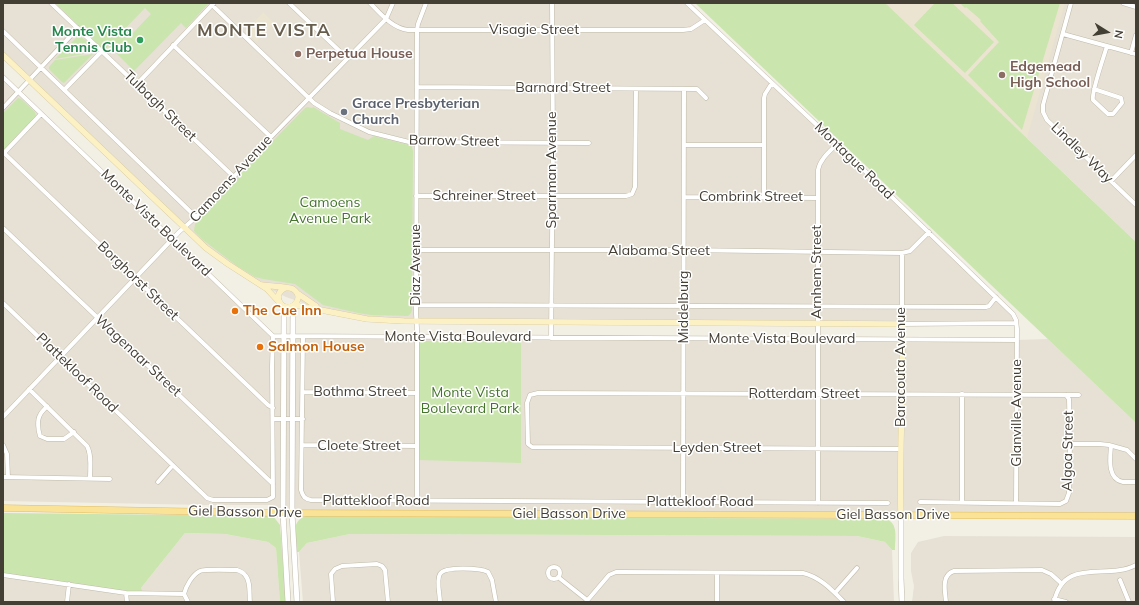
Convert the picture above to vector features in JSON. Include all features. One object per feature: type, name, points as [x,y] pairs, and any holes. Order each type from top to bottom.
[{"type":"main road","name":"Monte Vista Boulevard","points":[[3,55],[206,248],[220,259],[260,284],[279,302]]},
{"type":"main road","name":"Monte Vista Boulevard","points":[[260,284],[285,288]]},
{"type":"main road","points":[[285,288],[292,288],[297,293],[298,301],[294,306],[285,307],[279,302],[279,293],[285,288]]},
{"type":"main road","name":"Monte Vista Boulevard","points":[[297,293],[311,304],[326,310]]},
{"type":"main road","name":"Monte Vista Boulevard","points":[[294,306],[326,310],[367,318],[416,321],[902,324]]},
{"type":"main road","name":"Baracouta Avenue","points":[[901,516],[902,324]]},
{"type":"main road","name":"Giel Basson Drive","points":[[3,508],[283,513],[1136,516]]},
{"type":"street","name":"Tulbagh Street","points":[[51,3],[234,177]]},
{"type":"street","points":[[289,3],[347,58]]},
{"type":"street","name":"Visagie Street","points":[[370,3],[394,26],[408,30],[683,30],[691,29],[705,20]]},
{"type":"street","points":[[386,19],[393,3]]},
{"type":"street","name":"Diaz Avenue","points":[[417,500],[417,30],[426,3]]},
{"type":"street","name":"Sparrman Avenue","points":[[551,338],[553,143],[552,3]]},
{"type":"street","name":"Montague Road","points":[[687,3],[838,144],[996,297],[1013,314],[1016,323]]},
{"type":"street","name":"Lindley Way","points":[[1071,3],[1043,105],[1043,112],[1047,120],[1136,205]]},
{"type":"street","points":[[1123,3],[1136,7]]},
{"type":"street","points":[[137,84],[213,4]]},
{"type":"street","name":"Barrow Street","points":[[213,4],[314,103],[330,113],[369,132],[409,142],[589,143]]},
{"type":"street","name":"Camoens Avenue","points":[[3,417],[386,19]]},
{"type":"street","points":[[3,108],[78,28]]},
{"type":"street","points":[[3,31],[196,217]]},
{"type":"street","points":[[1063,34],[1136,54]]},
{"type":"street","points":[[1131,53],[1136,36]]},
{"type":"street","points":[[174,45],[271,137]]},
{"type":"street","points":[[1094,89],[1121,98],[1122,103],[1113,114],[1108,114],[1093,100],[1092,96],[1094,89],[1107,46]]},
{"type":"street","points":[[64,90],[102,51]]},
{"type":"street","name":"Monte Vista Boulevard","points":[[3,77],[273,336],[1017,340]]},
{"type":"street","points":[[764,197],[764,98],[772,83]]},
{"type":"street","name":"Barnard Street","points":[[417,87],[696,89],[706,98]]},
{"type":"street","name":"Schreiner Street","points":[[416,196],[552,197],[626,196],[632,194],[635,187],[636,89]]},
{"type":"street","name":"Middelburg","points":[[683,502],[685,197],[684,89]]},
{"type":"street","points":[[4,154],[41,114]]},
{"type":"street","points":[[685,144],[763,145]]},
{"type":"street","name":"Arnhem Street","points":[[818,503],[818,165],[821,160],[838,144]]},
{"type":"street","name":"Borghorst Street","points":[[4,154],[272,408]]},
{"type":"street","points":[[1111,181],[1136,155]]},
{"type":"street","name":"Combrink Street","points":[[685,197],[817,198]]},
{"type":"street","name":"Wagenaar Street","points":[[3,228],[273,484]]},
{"type":"street","points":[[902,253],[910,251],[929,232]]},
{"type":"street","name":"Alabama Street","points":[[416,250],[684,250],[902,253]]},
{"type":"street","name":"Baracouta Avenue","points":[[902,253],[902,324]]},
{"type":"street","points":[[416,305],[986,307],[989,306],[996,297]]},
{"type":"street","name":"Plattekloof Road","points":[[3,303],[207,498],[219,500],[268,500],[272,498],[273,484]]},
{"type":"street","points":[[294,306],[292,513],[297,602]]},
{"type":"street","points":[[285,307],[283,513],[288,602]]},
{"type":"street","name":"Monte Vista Boulevard","points":[[902,324],[1016,323]]},
{"type":"street","name":"Glanville Avenue","points":[[1016,323],[1016,503]]},
{"type":"street","points":[[273,336],[273,484]]},
{"type":"street","points":[[302,445],[303,337]]},
{"type":"street","points":[[29,389],[74,432],[90,450],[90,478]]},
{"type":"street","name":"Bothma Street","points":[[303,392],[417,393]]},
{"type":"street","name":"Rotterdam Street","points":[[532,447],[528,444],[527,403],[530,395],[538,393],[1079,395]]},
{"type":"street","points":[[962,394],[962,502]]},
{"type":"street","name":"Algoa Street","points":[[1016,503],[1060,504],[1066,501],[1069,495],[1069,399],[1066,395]]},
{"type":"street","points":[[47,406],[40,414],[38,431],[40,436],[47,439],[64,439],[74,432]]},
{"type":"street","points":[[273,419],[303,419]]},
{"type":"street","points":[[1070,444],[1100,444],[1110,446],[1127,450],[1136,459]]},
{"type":"street","points":[[3,445],[7,454],[8,477]]},
{"type":"street","name":"Plattekloof Road","points":[[302,445],[301,490],[304,498],[311,500],[888,503]]},
{"type":"street","name":"Cloete Street","points":[[302,445],[417,446]]},
{"type":"street","points":[[1110,446],[1110,468],[1112,472],[1121,482],[1136,482]]},
{"type":"street","name":"Leyden Street","points":[[532,447],[901,449]]},
{"type":"street","points":[[158,482],[173,465]]},
{"type":"street","points":[[3,477],[110,479]]},
{"type":"street","points":[[920,502],[1016,503]]},
{"type":"street","points":[[901,516],[902,602]]},
{"type":"street","points":[[333,602],[331,574],[335,569],[342,566],[376,564],[382,566],[385,570],[388,602]]},
{"type":"street","points":[[1066,602],[1054,601],[1061,583],[1070,577],[1095,571],[1121,571],[1136,566]]},
{"type":"street","points":[[835,593],[857,568]]},
{"type":"street","points":[[440,602],[439,574],[446,570],[455,569],[477,569],[488,572],[492,580],[496,602]]},
{"type":"street","points":[[188,602],[184,594],[186,586],[196,574],[206,570],[237,570],[244,574],[248,579],[250,602]]},
{"type":"street","points":[[946,602],[945,579],[950,572],[954,570],[1042,570],[1051,574],[1061,583]]},
{"type":"street","points":[[558,576],[587,601],[609,576],[616,572],[803,573],[816,578],[844,602]]},
{"type":"street","points":[[716,573],[716,602]]},
{"type":"street","points":[[3,575],[126,593],[184,594]]},
{"type":"street","points":[[1120,580],[1129,602]]},
{"type":"street","points":[[67,602],[69,584]]},
{"type":"street","points":[[126,593],[127,602]]},
{"type":"shaded area","points":[[3,3],[688,3],[1013,314],[1016,324],[384,320],[317,308],[286,297],[260,284],[214,254],[3,55]]},
{"type":"shaded area","name":"Edgemead High School","points":[[883,3],[1065,3],[1027,138],[892,12]]},
{"type":"shaded area","points":[[885,3],[1136,3],[1136,242],[1027,138]]},
{"type":"shaded area","points":[[263,12],[274,23],[257,42],[245,32]]},
{"type":"shaded area","points":[[3,77],[273,338],[1048,339],[1136,423],[1136,516],[273,512],[273,505],[3,501]]},
{"type":"shaded area","points":[[185,533],[225,534],[268,542],[276,548],[280,602],[3,602],[3,573],[124,591],[141,588]]},
{"type":"shaded area","points":[[350,534],[857,536],[885,542],[892,550],[894,602],[303,602],[299,552],[307,543]]},
{"type":"shaded area","points":[[944,536],[1136,537],[1136,602],[912,602],[914,586],[911,571],[911,553],[918,542]]},
{"type":"green space","points":[[55,3],[209,3],[186,28],[181,23],[134,71],[109,46],[104,50]],"holes":[[[145,8],[151,14],[133,33],[127,27],[111,43]]]},
{"type":"green space","points":[[695,3],[885,3],[1136,242],[1136,423]]},
{"type":"green space","points":[[935,3],[952,3],[994,42],[965,73],[914,25]]},
{"type":"green space","points":[[960,3],[1060,3],[1022,130],[968,75],[999,42],[980,21],[981,20]]},
{"type":"green space","points":[[78,36],[88,42],[93,47],[95,52],[55,59]]},
{"type":"green space","points":[[93,54],[64,83],[49,69],[55,60]]},
{"type":"green space","points":[[18,98],[35,112],[36,116],[3,151],[3,113]]},
{"type":"green space","name":"Camoens Avenue Park","points":[[307,107],[313,107],[340,123],[340,129],[368,140],[374,136],[412,147],[412,310],[408,316],[371,315],[323,305],[295,284],[255,277],[237,266],[203,240],[194,231],[195,224],[200,218],[199,217]]},
{"type":"green space","name":"Monte Vista Boulevard Park","points":[[419,341],[521,341],[521,463],[419,460]]},
{"type":"green space","points":[[3,513],[273,516],[280,525],[286,602],[280,602],[276,548],[268,542],[225,534],[185,533],[141,588],[142,591],[124,591],[3,573]]},
{"type":"green space","points":[[306,516],[885,519],[894,527],[896,536],[895,550],[892,550],[885,542],[857,536],[350,534],[307,543],[299,552],[296,552],[296,526],[301,518]]},
{"type":"place","name":"Monte Vista Tennis Club","points":[[140,40]]},
{"type":"place","name":"Perpetua House","points":[[298,54]]},
{"type":"place","name":"Edgemead High School","points":[[1002,75]]},
{"type":"place","name":"Grace Presbyterian Church","points":[[344,112]]},
{"type":"place","name":"The Cue Inn","points":[[235,311]]},
{"type":"place","name":"Salmon House","points":[[260,347]]},
{"type":"district","name":"MONTE VISTA","points":[[264,31]]}]
